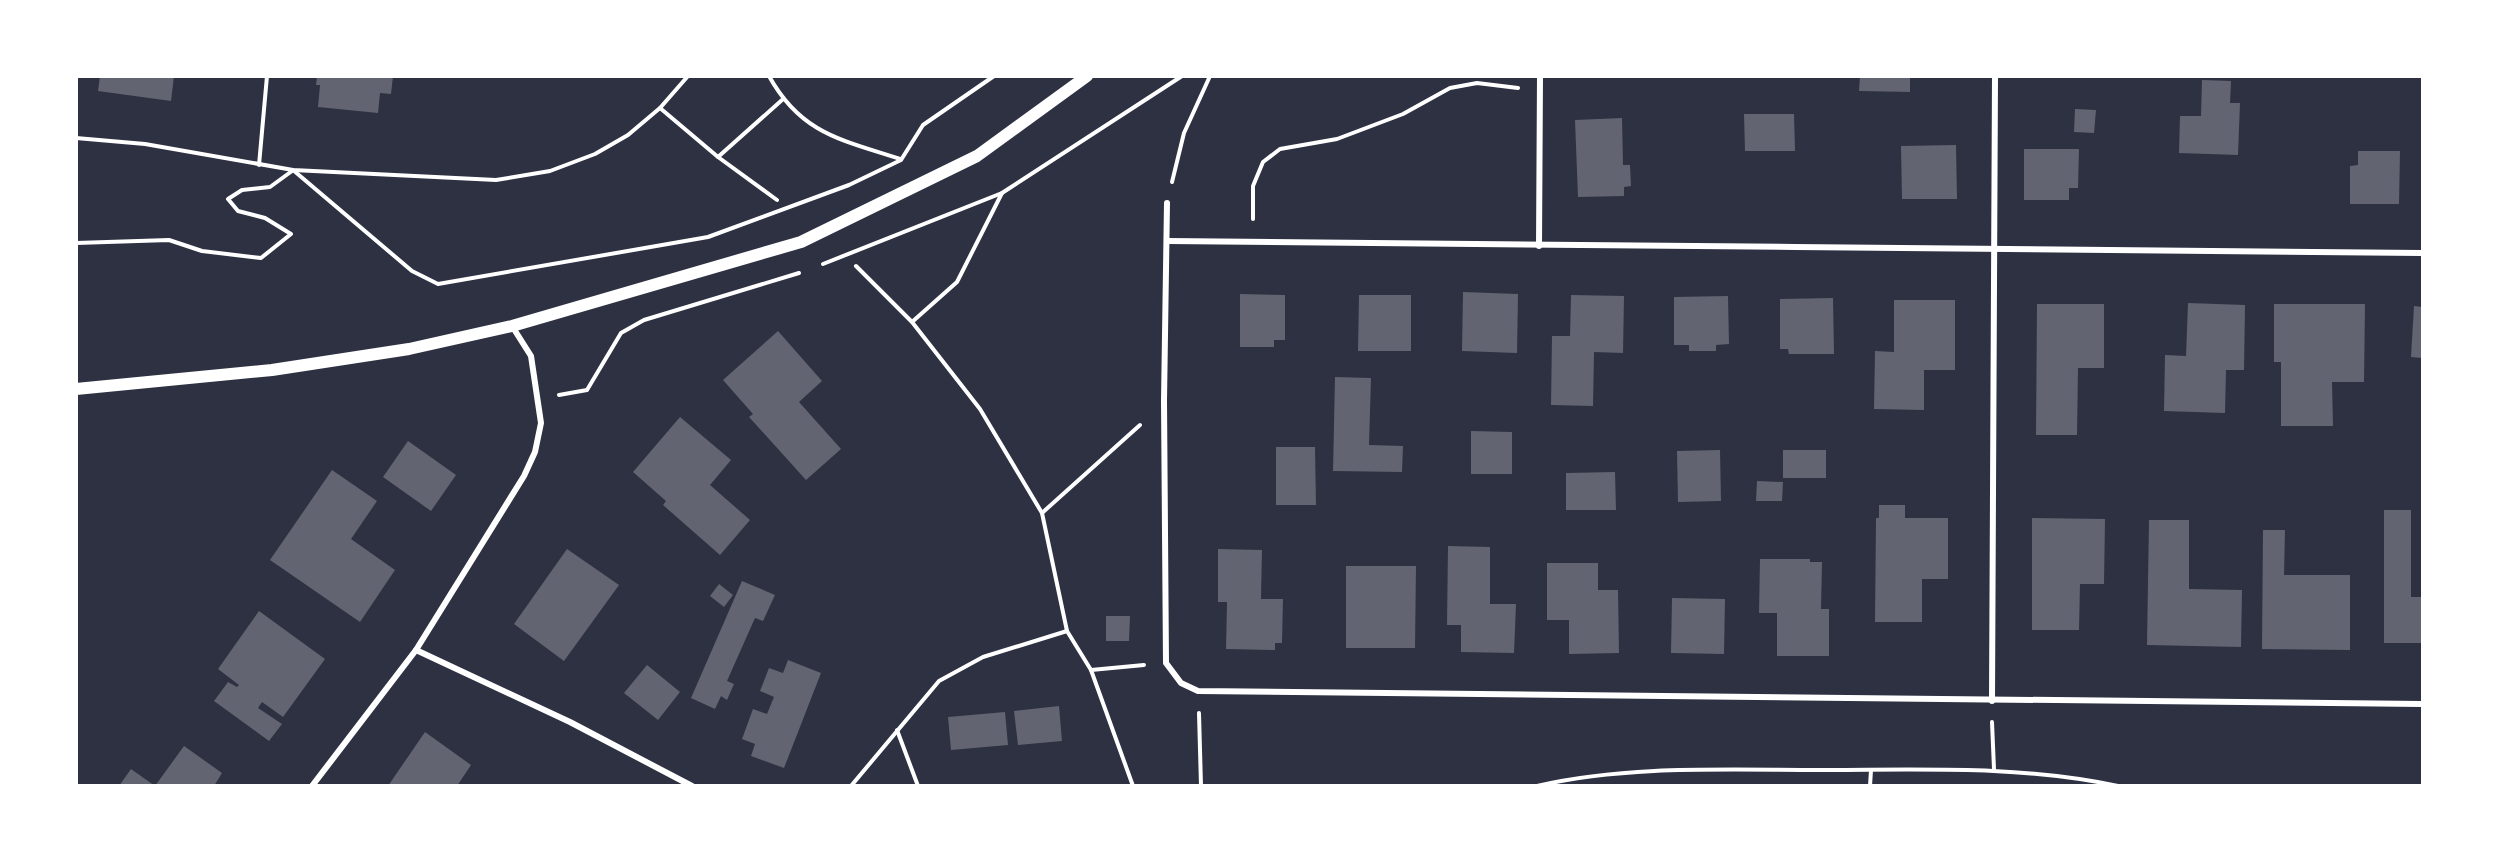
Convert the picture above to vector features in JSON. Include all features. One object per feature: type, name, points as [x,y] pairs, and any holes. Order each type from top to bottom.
[{"type":"main road","points":[[76,389],[284,369],[410,349],[512,326],[801,242],[977,156],[1087,76]]},
{"type":"street","points":[[1539,246],[1540,76]]},
{"type":"street","points":[[1992,701],[1996,247],[1995,76]]},
{"type":"street","points":[[1167,203],[1164,401],[1166,663],[1181,683],[1198,691],[2422,704]]},
{"type":"street","points":[[1168,241],[1539,246],[1996,247],[2422,253]]},
{"type":"street","points":[[312,786],[416,650],[524,476],[536,452],[541,423],[531,356],[512,326]]},
{"type":"street","points":[[416,650],[570,722],[692,786]]},
{"type":"path","points":[[259,165],[267,76]]},
{"type":"path","points":[[76,138],[145,144],[293,171],[496,180],[550,171],[595,154],[628,135],[660,108],[688,76]]},
{"type":"path","points":[[769,76],[782,100],[802,120],[830,135],[901,160]]},
{"type":"path","points":[[293,171],[412,270],[438,284],[708,237],[849,186],[901,160],[923,125],[994,76]]},
{"type":"path","points":[[1167,203],[1184,134],[1210,76]]},
{"type":"path","points":[[1254,242],[1253,186],[1263,162],[1280,149],[1337,139],[1403,114],[1450,87],[1477,83],[1540,91]]},
{"type":"path","points":[[718,158],[782,100]]},
{"type":"path","points":[[660,108],[718,158],[777,200]]},
{"type":"path","points":[[76,243],[169,240],[202,251],[261,258],[291,234],[265,218],[238,211],[228,199],[242,190],[270,187],[293,171]]},
{"type":"path","points":[[912,322],[957,282],[1002,193]]},
{"type":"path","points":[[856,266],[912,322],[980,409],[1042,513],[1067,631],[1091,670],[1133,786]]},
{"type":"path","points":[[1042,513],[1164,401]]},
{"type":"path","points":[[851,786],[939,681],[983,657],[1067,631]]},
{"type":"path","points":[[1091,670],[1166,663]]},
{"type":"path","points":[[1198,691],[1201,786]]},
{"type":"path","points":[[1992,701],[1994,769]]},
{"type":"path","points":[[897,730],[918,786]]},
{"type":"path","points":[[1537,786],[1569,778],[1683,770],[1994,769],[2091,780],[2118,786]]},
{"type":"path","points":[[1870,786],[1871,770]]},
{"type":"building","points":[[100,76],[174,76],[171,101],[98,91]]},
{"type":"building","points":[[317,76],[393,76],[391,94],[380,93],[378,113],[318,107],[320,85],[316,85]]},
{"type":"building","points":[[1860,76],[1910,76],[1910,92],[1859,91]]},
{"type":"building","points":[[2202,80],[2231,81],[2230,103],[2240,103],[2238,155],[2179,153],[2180,116],[2201,116]]},
{"type":"building","points":[[2075,109],[2096,110],[2094,133],[2074,132]]},
{"type":"building","points":[[1744,114],[1794,114],[1795,151],[1745,151]]},
{"type":"building","points":[[1622,118],[1623,165],[1630,165],[1631,186],[1624,187],[1624,196],[1578,197],[1575,120]]},
{"type":"building","points":[[1956,145],[1957,199],[1902,199],[1901,146]]},
{"type":"building","points":[[2024,149],[2079,149],[2078,188],[2069,188],[2069,200],[2024,200]]},
{"type":"building","points":[[2358,151],[2400,151],[2399,204],[2350,204],[2350,166],[2358,165]]},
{"type":"building","points":[[1463,292],[1518,294],[1517,353],[1462,351]]},
{"type":"building","points":[[1240,294],[1285,295],[1285,340],[1274,340],[1274,347],[1240,347]]},
{"type":"building","points":[[1359,295],[1411,295],[1411,351],[1358,351]]},
{"type":"building","points":[[1571,295],[1624,296],[1623,353],[1594,352],[1593,406],[1551,405],[1552,336],[1570,336]]},
{"type":"building","points":[[1728,296],[1729,344],[1716,345],[1716,351],[1689,351],[1689,345],[1674,345],[1674,297]]},
{"type":"building","points":[[1833,298],[1834,354],[1789,354],[1788,349],[1780,349],[1780,299]]},
{"type":"building","points":[[1894,300],[1955,300],[1955,370],[1924,370],[1924,410],[1874,409],[1875,351],[1894,352]]},
{"type":"building","points":[[2188,303],[2245,305],[2244,370],[2226,370],[2225,413],[2164,411],[2165,355],[2186,356]]},
{"type":"building","points":[[2037,304],[2104,304],[2104,368],[2078,368],[2077,435],[2036,435]]},
{"type":"building","points":[[2274,304],[2365,304],[2364,382],[2332,382],[2333,426],[2281,426],[2281,362],[2274,362]]},
{"type":"building","points":[[2414,306],[2422,307],[2422,358],[2411,357]]},
{"type":"building","points":[[778,331],[822,381],[799,402],[841,449],[806,480],[749,417],[753,414],[723,380]]},
{"type":"building","points":[[1335,377],[1371,378],[1369,445],[1403,446],[1402,472],[1333,471]]},
{"type":"building","points":[[680,417],[731,460],[710,485],[750,520],[720,555],[663,505],[666,501],[633,472]]},
{"type":"building","points":[[1471,431],[1512,432],[1512,474],[1471,474]]},
{"type":"building","points":[[408,441],[456,475],[431,511],[383,477]]},
{"type":"building","points":[[1276,447],[1315,447],[1316,505],[1276,505]]},
{"type":"building","points":[[1720,450],[1721,501],[1678,502],[1677,451]]},
{"type":"building","points":[[1783,450],[1826,450],[1826,478],[1783,478]]},
{"type":"building","points":[[332,470],[377,501],[351,539],[395,570],[360,622],[270,560]]},
{"type":"building","points":[[1615,472],[1616,510],[1566,510],[1566,473]]},
{"type":"building","points":[[1757,481],[1783,482],[1782,501],[1756,501]]},
{"type":"building","points":[[1879,505],[1905,505],[1905,518],[1948,518],[1948,579],[1922,579],[1922,622],[1875,622],[1876,518],[1879,518]]},
{"type":"building","points":[[2384,510],[2411,510],[2411,597],[2422,597],[2422,643],[2384,643]]},
{"type":"building","points":[[2032,518],[2105,519],[2104,584],[2080,584],[2079,630],[2032,630]]},
{"type":"building","points":[[2149,520],[2189,520],[2189,589],[2242,590],[2241,647],[2147,645]]},
{"type":"building","points":[[2263,530],[2285,530],[2284,575],[2350,575],[2350,650],[2262,649]]},
{"type":"building","points":[[1448,546],[1490,547],[1490,604],[1516,604],[1514,653],[1461,652],[1461,625],[1447,625]]},
{"type":"building","points":[[567,549],[619,585],[564,661],[514,624]]},
{"type":"building","points":[[1218,549],[1262,550],[1261,599],[1283,599],[1282,643],[1275,643],[1275,650],[1226,649],[1227,602],[1218,602]]},
{"type":"building","points":[[1760,559],[1810,559],[1810,562],[1822,562],[1821,609],[1829,609],[1829,656],[1777,656],[1777,613],[1759,613]]},
{"type":"building","points":[[1547,563],[1598,563],[1598,590],[1618,590],[1619,653],[1569,654],[1569,620],[1547,620]]},
{"type":"building","points":[[1346,566],[1416,566],[1415,648],[1346,648]]},
{"type":"building","points":[[742,581],[775,595],[763,621],[755,618],[727,681],[734,684],[727,700],[721,696],[715,709],[691,698]]},
{"type":"building","points":[[719,584],[733,595],[724,607],[710,596]]},
{"type":"building","points":[[1672,598],[1725,599],[1724,654],[1671,653]]},
{"type":"building","points":[[259,611],[325,659],[283,717],[262,702],[258,708],[282,724],[269,741],[214,701],[228,682],[237,687],[239,685],[218,669]]},
{"type":"building","points":[[1106,616],[1130,616],[1129,641],[1106,641]]},
{"type":"building","points":[[788,660],[821,673],[784,768],[751,756],[755,744],[742,739],[753,709],[767,714],[774,697],[760,691],[769,668],[783,673]]},
{"type":"building","points":[[647,665],[680,692],[658,720],[624,693]]},
{"type":"building","points":[[1059,706],[1062,741],[1018,745],[1014,711]]},
{"type":"building","points":[[1005,712],[1008,745],[951,750],[948,717]]},
{"type":"building","points":[[425,732],[471,765],[457,786],[388,786]]},
{"type":"building","points":[[184,746],[222,773],[214,786],[155,786]]},
{"type":"building","points":[[131,769],[155,786],[119,786]]}]
